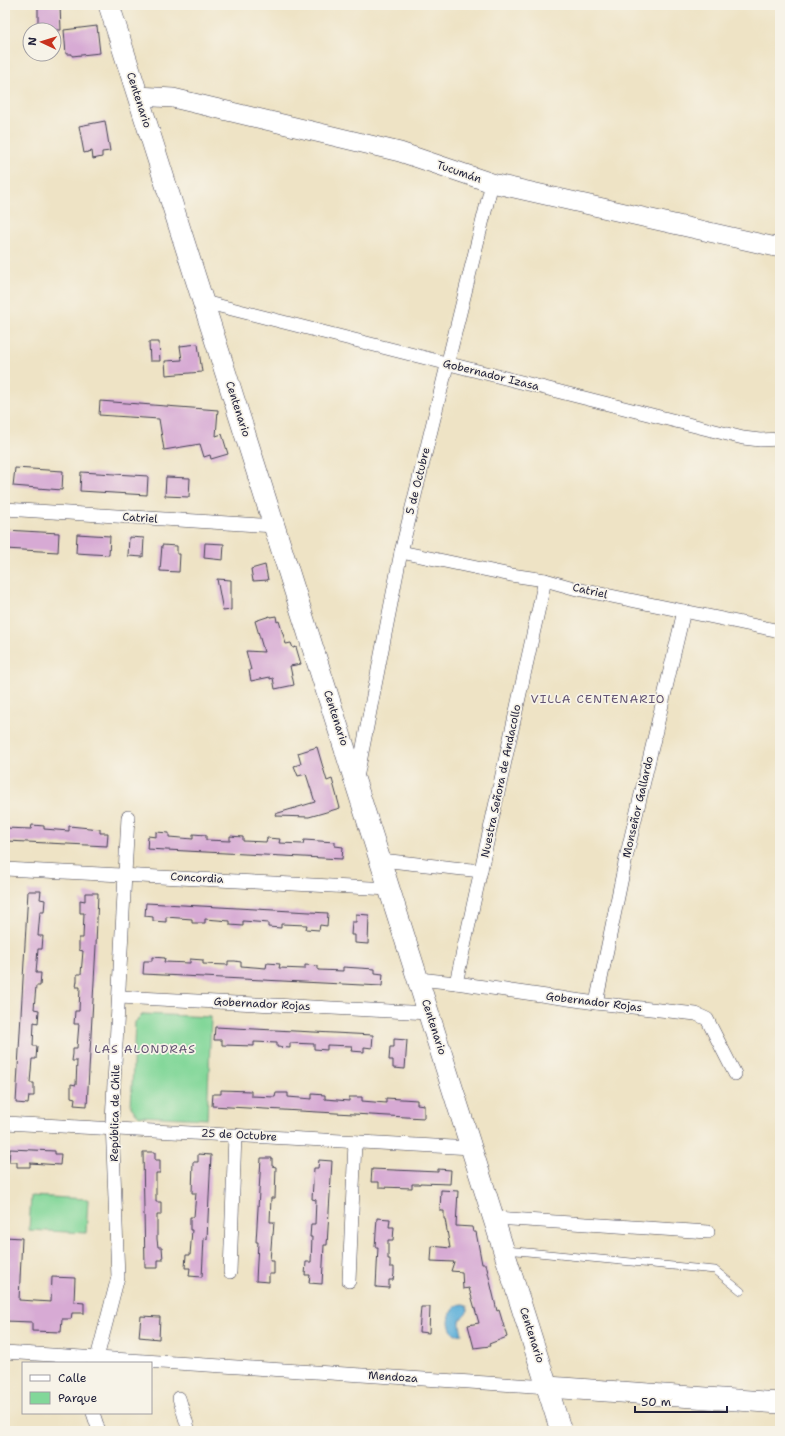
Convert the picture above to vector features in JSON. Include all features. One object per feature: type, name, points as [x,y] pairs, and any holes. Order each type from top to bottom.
[{"type":"main road","name":"Centenario","points":[[109,5],[562,1431]]},
{"type":"main road","name":"Tucumán","points":[[138,96],[173,98],[400,152],[492,184],[780,248]]},
{"type":"main road","name":"Mendoza","points":[[548,1387],[779,1406]]},
{"type":"street","name":"5 de Octubre","points":[[356,782],[401,552],[492,184]]},
{"type":"street","name":"Gobernador Izasa","points":[[204,302],[743,438],[760,440],[780,439]]},
{"type":"street","name":"Catriel","points":[[5,509],[275,526]]},
{"type":"street","name":"Catriel","points":[[401,552],[511,575],[545,580],[577,589],[780,632]]},
{"type":"street","name":"Nuestra Señora de Andacollo","points":[[456,983],[545,580]]},
{"type":"street","name":"Monseñor Gallardo","points":[[596,1003],[626,858],[684,612]]},
{"type":"street","name":"República de Chile","points":[[95,1361],[118,1277],[112,1129],[128,817]]},
{"type":"street","points":[[381,860],[481,871]]},
{"type":"street","name":"Concordia","points":[[5,869],[390,888]]},
{"type":"street","name":"Gobernador Rojas","points":[[418,979],[596,1003],[696,1014],[707,1019],[735,1074]]},
{"type":"street","name":"Gobernador Rojas","points":[[119,997],[430,1013]]},
{"type":"street","name":"25 de Octubre","points":[[5,1123],[472,1148]]},
{"type":"street","points":[[230,1272],[235,1135]]},
{"type":"street","points":[[349,1281],[355,1142]]},
{"type":"street","points":[[495,1218],[708,1232]]},
{"type":"street","name":"Mendoza","points":[[5,1352],[112,1362]]},
{"type":"street","name":"Mendoza","points":[[152,1364],[548,1387]]},
{"type":"street","points":[[179,1398],[189,1431]]},
{"type":"street","points":[[93,1414],[99,1431]]},
{"type":"lane","points":[[505,1250],[715,1270],[741,1291]]},
{"type":"green space","points":[[143,1014],[211,1017],[207,1119],[139,1116],[131,1107],[135,1022]]},
{"type":"green space","points":[[31,1196],[88,1199],[86,1233],[29,1230]]},
{"type":"water","points":[[464,1304],[467,1306],[468,1311],[460,1321],[462,1334],[456,1334],[450,1327],[450,1315],[457,1305]]},
{"type":"building","points":[[38,5],[60,5],[61,22],[38,22]]},
{"type":"building","points":[[97,26],[100,53],[72,56],[72,54],[66,54],[64,30]]},
{"type":"building","points":[[105,121],[110,151],[102,152],[102,157],[93,159],[92,151],[84,153],[79,126]]},
{"type":"building","points":[[149,342],[159,342],[160,361],[150,361]]},
{"type":"building","points":[[198,344],[202,372],[166,375],[165,361],[182,360],[180,346]]},
{"type":"building","points":[[100,401],[218,410],[216,436],[222,434],[228,454],[211,459],[210,455],[204,457],[200,444],[164,450],[159,419],[99,415]]},
{"type":"building","points":[[15,468],[63,471],[62,490],[13,486]]},
{"type":"building","points":[[81,472],[148,476],[147,495],[80,491]]},
{"type":"building","points":[[166,477],[190,478],[189,497],[165,496]]},
{"type":"building","points":[[5,530],[59,533],[58,552],[5,549]]},
{"type":"building","points":[[77,534],[110,536],[109,555],[76,553]]},
{"type":"building","points":[[129,537],[144,538],[143,557],[128,556]]},
{"type":"building","points":[[205,543],[224,544],[223,560],[204,558]]},
{"type":"building","points":[[162,545],[177,546],[177,554],[180,554],[179,572],[160,571]]},
{"type":"building","points":[[265,565],[268,580],[253,581],[251,569]]},
{"type":"building","points":[[217,579],[231,580],[231,610],[223,611]]},
{"type":"building","points":[[270,616],[276,616],[286,644],[291,643],[293,648],[296,647],[301,664],[290,666],[294,685],[275,689],[273,678],[270,679],[270,677],[251,681],[249,670],[251,670],[246,651],[264,652],[255,621]]},
{"type":"building","points":[[317,747],[327,781],[332,779],[340,808],[309,817],[276,816],[275,814],[315,802],[306,774],[298,776],[294,766],[301,764],[298,753]]},
{"type":"building","points":[[32,825],[44,826],[44,829],[69,831],[69,826],[100,829],[100,833],[108,833],[107,846],[7,841],[7,838],[5,838],[5,828],[31,829]]},
{"type":"building","points":[[156,832],[169,833],[169,837],[193,839],[193,834],[206,835],[206,840],[230,841],[230,836],[243,837],[243,841],[266,842],[267,838],[280,839],[279,843],[303,844],[304,840],[335,842],[335,846],[343,847],[342,859],[147,849],[148,836],[156,837]]},
{"type":"building","points":[[28,891],[41,891],[40,899],[45,900],[44,912],[40,912],[38,936],[43,936],[42,949],[38,949],[36,973],[41,973],[40,986],[36,986],[34,1009],[39,1010],[38,1023],[34,1022],[33,1046],[37,1046],[36,1059],[32,1059],[30,1083],[34,1083],[34,1096],[29,1096],[28,1104],[16,1103]]},
{"type":"building","points":[[85,893],[98,893],[87,1106],[74,1105],[75,1098],[71,1097],[71,1084],[76,1085],[77,1061],[72,1061],[73,1048],[77,1048],[79,1024],[74,1024],[75,1011],[79,1011],[80,987],[76,987],[77,974],[81,974],[83,951],[79,950],[79,938],[83,938],[84,913],[80,913],[80,900],[85,901]]},
{"type":"building","points":[[146,903],[328,913],[327,926],[320,925],[319,930],[306,929],[307,925],[281,924],[281,928],[268,927],[268,923],[243,921],[243,926],[230,925],[230,921],[205,919],[205,923],[192,923],[192,919],[166,917],[166,922],[153,921],[153,917],[145,916]]},
{"type":"building","points":[[356,914],[369,915],[368,944],[355,943],[355,935],[351,935],[352,922],[356,922]]},
{"type":"building","points":[[152,957],[165,958],[164,962],[190,963],[190,959],[203,960],[203,964],[228,965],[228,961],[235,961],[241,962],[241,966],[266,968],[267,963],[280,964],[279,968],[305,969],[305,965],[318,966],[318,970],[343,971],[343,967],[375,969],[375,973],[383,974],[382,986],[143,974],[144,961],[152,961]]},
{"type":"building","points":[[215,1027],[373,1035],[372,1048],[364,1047],[364,1052],[351,1051],[352,1046],[327,1045],[327,1050],[314,1049],[314,1044],[290,1043],[290,1048],[277,1047],[277,1043],[254,1042],[254,1046],[222,1045],[222,1040],[214,1040]]},
{"type":"building","points":[[394,1039],[407,1040],[405,1069],[393,1068],[393,1060],[389,1060],[390,1047],[394,1047]]},
{"type":"building","points":[[221,1090],[251,1091],[251,1096],[275,1097],[276,1093],[288,1093],[288,1097],[312,1099],[312,1094],[325,1095],[325,1099],[349,1101],[349,1097],[362,1097],[362,1101],[386,1103],[386,1098],[417,1100],[417,1104],[424,1105],[424,1118],[212,1106],[213,1094],[221,1094]]},
{"type":"building","points":[[10,1149],[55,1151],[55,1154],[61,1154],[60,1165],[30,1163],[30,1167],[17,1167],[17,1162],[9,1162]]},
{"type":"building","points":[[143,1152],[155,1152],[155,1160],[160,1160],[160,1173],[156,1173],[156,1202],[161,1202],[161,1215],[157,1215],[157,1239],[158,1247],[162,1247],[163,1260],[158,1260],[158,1268],[145,1268]]},
{"type":"building","points":[[198,1154],[211,1155],[207,1239],[204,1238],[202,1277],[189,1276],[190,1268],[185,1268],[186,1255],[190,1255],[192,1230],[190,1230],[190,1217],[194,1217],[196,1193],[192,1193],[193,1162],[198,1162]]},
{"type":"building","points":[[261,1158],[272,1158],[272,1166],[276,1167],[275,1198],[271,1198],[270,1222],[274,1222],[270,1261],[274,1261],[274,1274],[269,1274],[269,1282],[256,1281],[258,1242],[256,1242]]},
{"type":"building","points":[[319,1160],[332,1161],[327,1245],[324,1245],[322,1284],[309,1283],[310,1275],[305,1275],[306,1262],[311,1262],[311,1224],[315,1224],[316,1200],[312,1199],[314,1168],[318,1168]]},
{"type":"building","points":[[372,1169],[438,1172],[438,1169],[451,1170],[450,1184],[420,1183],[412,1184],[412,1188],[379,1187],[379,1182],[371,1182]]},
{"type":"building","points":[[441,1190],[458,1191],[456,1226],[472,1227],[473,1232],[476,1232],[482,1264],[486,1264],[497,1311],[499,1310],[507,1337],[489,1344],[490,1346],[474,1348],[468,1325],[479,1323],[469,1288],[463,1289],[462,1272],[451,1271],[454,1262],[431,1261],[432,1246],[450,1248],[444,1219],[444,1211],[440,1211]]},
{"type":"building","points":[[377,1218],[390,1219],[389,1227],[394,1227],[393,1240],[388,1240],[388,1259],[390,1259],[390,1267],[394,1267],[393,1280],[389,1280],[389,1288],[376,1287],[378,1247],[375,1247]]},
{"type":"building","points":[[5,1237],[22,1238],[19,1300],[51,1302],[52,1277],[75,1278],[74,1302],[84,1303],[84,1313],[72,1313],[71,1319],[62,1319],[61,1332],[32,1331],[32,1322],[5,1321]]},
{"type":"building","points":[[421,1307],[430,1307],[429,1333],[419,1332]]},
{"type":"building","points":[[141,1316],[160,1317],[159,1339],[139,1337]]},
{"type":"district","name":"VILLA CENTENARIO","points":[[598,699]]},
{"type":"district","name":"LAS ALONDRAS","points":[[145,1049]]}]
